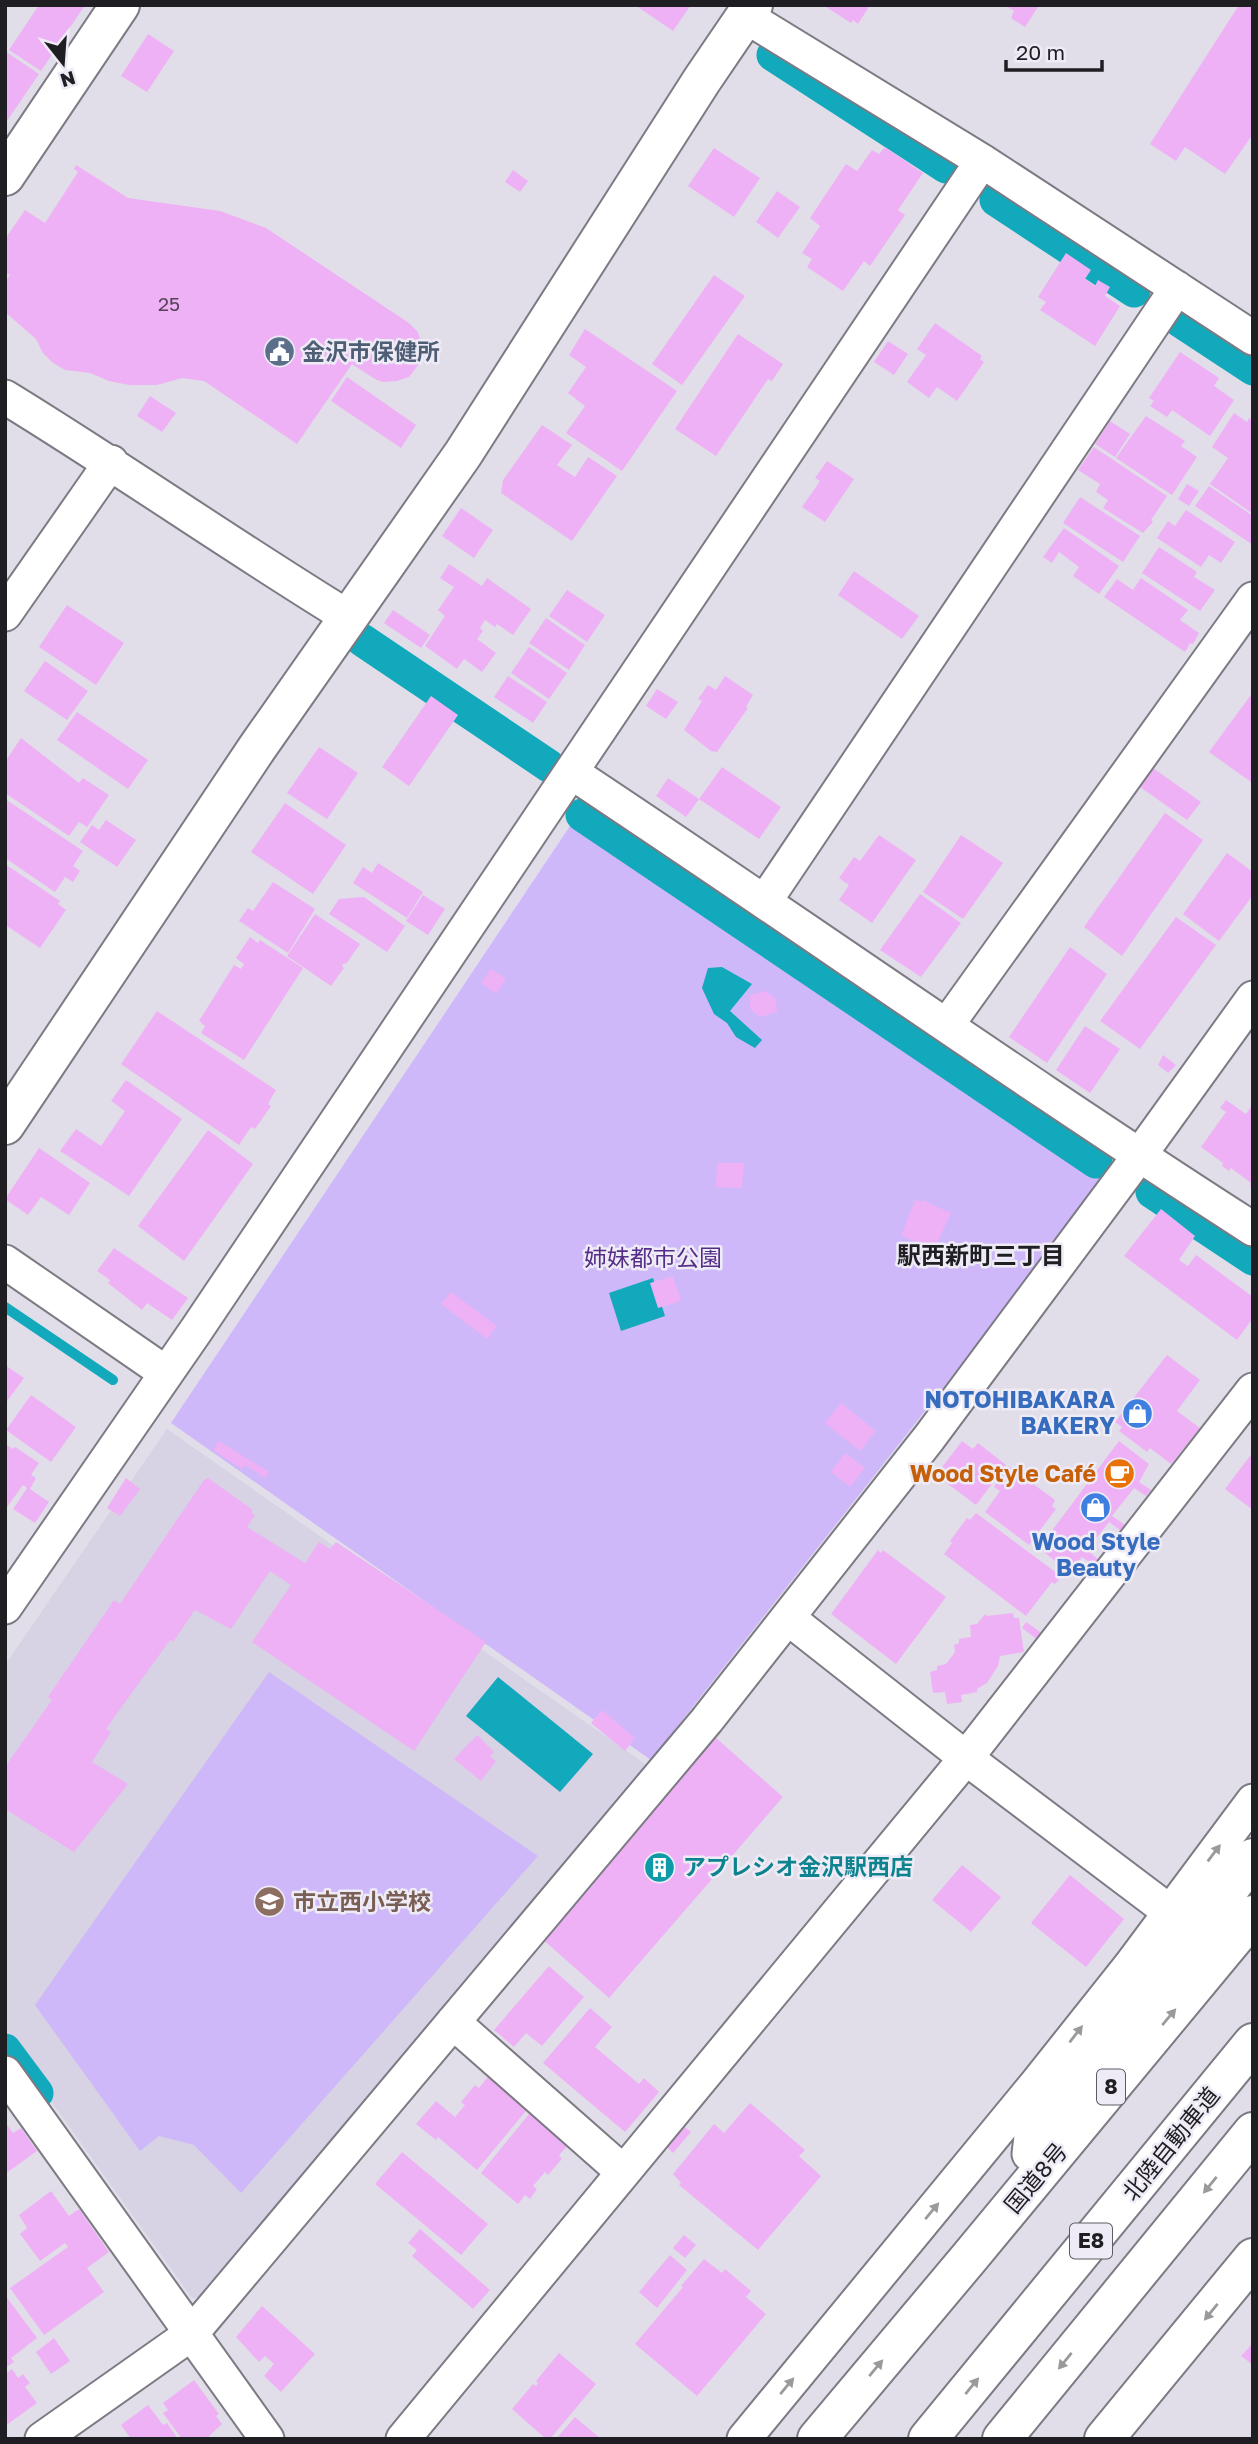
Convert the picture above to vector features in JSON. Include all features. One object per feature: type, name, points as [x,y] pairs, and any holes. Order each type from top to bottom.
[{"type":"main road","points":[[5,176],[120,5]]},
{"type":"main road","points":[[5,1125],[257,748],[463,454],[694,92],[749,11]]},
{"type":"main road","name":"8","points":[[969,2258],[1029,2154],[1094,2063],[1253,1858]]},
{"type":"main road","name":"国道8号","points":[[817,2439],[1253,1915]]},
{"type":"main road","name":"北陸自動車道","points":[[928,2439],[1253,2043]]},
{"type":"main road","name":"E8","points":[[1002,2439],[1253,2132]]},
{"type":"main road","points":[[1104,2439],[1253,2258]]},
{"type":"street","points":[[749,11],[1253,338]]},
{"type":"street","points":[[5,1607],[166,1373],[982,161]]},
{"type":"street","points":[[765,901],[1177,288]]},
{"type":"street","points":[[5,397],[111,462],[230,544],[348,617]]},
{"type":"street","points":[[5,614],[111,462]]},
{"type":"street","points":[[947,1025],[1253,599]]},
{"type":"street","points":[[571,772],[1139,1156],[1253,1228]]},
{"type":"street","points":[[42,2439],[191,2334],[707,1720],[929,1438],[1253,998]]},
{"type":"street","points":[[5,1262],[166,1373]]},
{"type":"street","points":[[402,2439],[966,1758],[1253,1390]]},
{"type":"street","points":[[788,1618],[966,1758],[1170,1912]]},
{"type":"street","points":[[757,2433],[1037,2083],[1253,1801]]},
{"type":"street","points":[[453,2022],[622,2171]]},
{"type":"street","points":[[5,2073],[267,2439]]},
{"type":"street","points":[[1029,2154],[1037,2083]]},
{"type":"shaded area","name":"市立西小学校","points":[[167,1429],[648,1766],[204,2297],[192,2298],[5,2037],[5,1665]]},
{"type":"green space","name":"姉妹都市公園","points":[[574,820],[1107,1179],[651,1760],[171,1423]]},
{"type":"green space","points":[[269,1672],[538,1856],[241,2193],[194,2145],[159,2136],[140,2151],[35,2005]]},
{"type":"water","points":[[722,967],[752,984],[730,1011],[762,1040],[755,1048],[736,1037],[727,1023],[714,1014],[702,988],[708,968]]},
{"type":"water","points":[[653,1278],[665,1316],[621,1331],[609,1293]]},
{"type":"water","points":[[498,1677],[593,1754],[560,1792],[466,1716]]},
{"type":"building","points":[[39,5],[85,5],[41,71],[9,50]]},
{"type":"building","points":[[635,5],[691,5],[673,31]]},
{"type":"building","points":[[823,5],[870,5],[858,24],[853,20],[851,23]]},
{"type":"building","points":[[1005,5],[1038,7],[1025,27],[1011,18],[1014,11]]},
{"type":"building","points":[[1239,5],[1253,5],[1253,134],[1225,174],[1185,147],[1176,161],[1150,144]]},
{"type":"building","points":[[148,34],[174,51],[147,92],[121,76]]},
{"type":"building","points":[[5,51],[39,74],[5,124]]},
{"type":"building","points":[[885,147],[923,173],[898,210],[905,215],[870,266],[864,261],[843,291],[807,267],[812,259],[802,253],[820,226],[810,218],[846,164],[857,171],[872,150],[879,154]]},
{"type":"building","points":[[714,148],[760,178],[734,217],[688,186]]},
{"type":"building","points":[[76,165],[128,198],[220,211],[266,228],[409,323],[418,332],[420,339],[422,348],[419,364],[409,377],[383,382],[352,364],[297,444],[204,381],[182,378],[157,385],[129,385],[90,373],[65,370],[53,363],[43,353],[36,339],[5,312],[5,282],[10,275],[5,272],[5,239],[25,210],[45,223],[78,172],[74,169]]},
{"type":"building","points":[[513,170],[528,181],[520,192],[505,182]]},
{"type":"building","points":[[777,191],[800,207],[778,238],[756,222]]},
{"type":"building","points":[[1066,253],[1091,270],[1085,279],[1095,286],[1098,280],[1110,287],[1105,296],[1120,306],[1095,346],[1040,310],[1046,302],[1038,297]]},
{"type":"building","points":[[714,275],[745,296],[682,385],[652,364]]},
{"type":"building","points":[[935,323],[982,356],[980,359],[984,362],[957,401],[937,387],[929,398],[907,382],[926,355],[917,349]]},
{"type":"building","points":[[585,329],[677,391],[622,471],[566,433],[585,406],[568,393],[586,367],[569,355]]},
{"type":"building","points":[[738,334],[783,364],[772,381],[768,379],[716,456],[675,429]]},
{"type":"building","points":[[888,341],[908,354],[894,375],[874,362]]},
{"type":"building","points":[[1180,352],[1219,378],[1214,386],[1234,400],[1210,436],[1172,410],[1167,417],[1150,406],[1154,401],[1149,398]]},
{"type":"building","points":[[347,377],[416,425],[401,448],[331,401]]},
{"type":"building","points":[[150,396],[176,413],[162,432],[137,416]]},
{"type":"building","points":[[1234,413],[1247,422],[1249,418],[1253,421],[1253,514],[1210,484],[1228,458],[1212,447]]},
{"type":"building","points":[[1146,416],[1185,441],[1181,446],[1197,457],[1172,495],[1116,458]]},
{"type":"building","points":[[1110,421],[1130,434],[1115,457],[1095,444]]},
{"type":"building","points":[[542,425],[572,445],[557,465],[575,477],[588,457],[617,476],[572,541],[501,493],[503,480]]},
{"type":"building","points":[[1094,447],[1167,496],[1151,520],[1153,522],[1143,533],[1103,508],[1108,500],[1096,492],[1100,484],[1078,470]]},
{"type":"building","points":[[827,461],[854,479],[825,522],[802,507],[820,481],[815,478]]},
{"type":"building","points":[[1187,484],[1199,491],[1189,506],[1178,499]]},
{"type":"building","points":[[1209,486],[1253,516],[1253,545],[1195,506]]},
{"type":"building","points":[[1080,497],[1140,536],[1123,562],[1063,523]]},
{"type":"building","points":[[461,508],[493,530],[474,558],[442,536]]},
{"type":"building","points":[[1186,510],[1235,542],[1221,563],[1209,555],[1201,567],[1157,538],[1168,521],[1175,526]]},
{"type":"building","points":[[1064,528],[1119,566],[1099,594],[1073,576],[1079,567],[1059,552],[1052,563],[1043,557]]},
{"type":"building","points":[[1159,547],[1197,572],[1194,577],[1215,590],[1200,611],[1142,573]]},
{"type":"building","points":[[449,564],[482,586],[487,578],[531,609],[513,635],[497,624],[495,627],[485,620],[480,628],[483,631],[477,639],[496,653],[482,672],[464,659],[457,669],[425,646],[445,616],[438,610],[454,587],[440,578]]},
{"type":"building","points":[[854,571],[919,616],[902,639],[838,595]]},
{"type":"building","points":[[1141,578],[1188,610],[1180,620],[1199,633],[1185,652],[1104,597],[1117,579],[1133,590]]},
{"type":"building","points":[[567,590],[605,615],[587,642],[549,616]]},
{"type":"building","points":[[67,605],[124,643],[96,685],[39,647]]},
{"type":"building","points":[[393,610],[430,635],[421,648],[384,623]]},
{"type":"building","points":[[546,618],[585,645],[569,670],[529,643]]},
{"type":"building","points":[[529,647],[567,673],[549,699],[511,673]]},
{"type":"building","points":[[45,661],[88,691],[67,720],[24,691]]},
{"type":"building","points":[[508,676],[547,702],[533,723],[494,697]]},
{"type":"building","points":[[725,676],[753,695],[746,707],[748,708],[717,752],[711,751],[684,730],[702,701],[698,699],[708,685],[716,690]]},
{"type":"building","points":[[657,689],[678,702],[666,719],[646,706]]},
{"type":"building","points":[[1253,692],[1253,779],[1251,782],[1209,752]]},
{"type":"building","points":[[431,696],[458,715],[409,786],[382,767]]},
{"type":"building","points":[[77,712],[148,760],[128,789],[57,740]]},
{"type":"building","points":[[21,738],[79,783],[83,778],[109,795],[87,827],[79,822],[69,836],[5,793],[5,762]]},
{"type":"building","points":[[319,747],[358,773],[327,819],[287,793]]},
{"type":"building","points":[[722,767],[781,807],[759,839],[699,799]]},
{"type":"building","points":[[1153,768],[1201,802],[1187,820],[1140,787]]},
{"type":"building","points":[[668,778],[699,799],[686,817],[656,796]]},
{"type":"building","points":[[5,799],[83,851],[73,866],[80,871],[73,882],[65,877],[55,892],[5,858]]},
{"type":"building","points":[[285,803],[346,845],[313,894],[251,852]]},
{"type":"building","points":[[1165,813],[1203,840],[1122,956],[1084,927]]},
{"type":"building","points":[[106,820],[136,840],[117,867],[80,842],[92,825],[99,830]]},
{"type":"building","points":[[879,835],[916,860],[872,923],[839,900],[849,885],[839,878],[854,857],[860,861]]},
{"type":"building","points":[[961,835],[1003,863],[963,919],[923,892]]},
{"type":"building","points":[[1227,853],[1253,872],[1253,895],[1219,941],[1183,914]]},
{"type":"building","points":[[378,863],[423,892],[407,918],[353,883],[363,867],[372,873]]},
{"type":"building","points":[[5,864],[60,901],[58,904],[66,910],[40,948],[7,926]]},
{"type":"building","points":[[273,882],[315,909],[288,953],[239,921],[248,908],[253,911]]},
{"type":"building","points":[[920,894],[961,923],[921,977],[880,950]]},
{"type":"building","points":[[423,895],[445,909],[428,935],[406,921]]},
{"type":"building","points":[[364,897],[405,926],[387,952],[329,914],[339,899]]},
{"type":"building","points":[[315,914],[360,944],[346,964],[344,963],[344,968],[331,986],[287,956]]},
{"type":"building","points":[[1176,917],[1216,945],[1140,1049],[1100,1021]]},
{"type":"building","points":[[250,937],[258,943],[260,940],[303,968],[244,1060],[201,1033],[205,1026],[199,1021],[234,965],[241,969],[244,964],[236,958]]},
{"type":"building","points":[[1070,947],[1107,974],[1047,1063],[1009,1037]]},
{"type":"building","points":[[491,969],[506,979],[496,994],[481,983]]},
{"type":"building","points":[[766,991],[776,999],[777,1012],[760,1017],[750,1009],[750,995]]},
{"type":"building","points":[[157,1011],[276,1090],[268,1104],[271,1106],[255,1129],[251,1127],[239,1145],[121,1064]]},
{"type":"building","points":[[1085,1026],[1120,1049],[1090,1093],[1056,1070]]},
{"type":"building","points":[[1163,1055],[1176,1065],[1168,1073],[1158,1065]]},
{"type":"building","points":[[126,1080],[182,1119],[129,1196],[60,1151],[76,1129],[101,1146],[125,1111],[111,1101]]},
{"type":"building","points":[[1226,1100],[1246,1114],[1253,1104],[1253,1188],[1251,1183],[1231,1168],[1229,1171],[1222,1166],[1223,1163],[1201,1147],[1226,1112],[1220,1108]]},
{"type":"building","points":[[208,1130],[253,1164],[184,1261],[138,1226]]},
{"type":"building","points":[[39,1148],[90,1183],[69,1215],[41,1197],[28,1215],[5,1199]]},
{"type":"building","points":[[717,1163],[744,1163],[742,1188],[716,1187]]},
{"type":"building","points":[[915,1200],[922,1200],[951,1213],[936,1245],[931,1244],[930,1247],[901,1236]]},
{"type":"building","points":[[1161,1209],[1195,1236],[1179,1260],[1188,1266],[1196,1255],[1253,1297],[1253,1318],[1237,1340],[1124,1256]]},
{"type":"building","points":[[114,1248],[188,1298],[172,1320],[147,1303],[142,1310],[97,1271]]},
{"type":"building","points":[[673,1276],[681,1301],[658,1308],[650,1283]]},
{"type":"building","points":[[451,1292],[497,1326],[487,1339],[441,1304]]},
{"type":"building","points":[[1167,1355],[1200,1380],[1177,1411],[1200,1428],[1171,1464],[1150,1448],[1147,1452],[1119,1431],[1122,1427],[1115,1422]]},
{"type":"building","points":[[5,1365],[24,1378],[5,1404]]},
{"type":"building","points":[[31,1395],[76,1427],[51,1462],[6,1430]]},
{"type":"building","points":[[841,1403],[876,1431],[860,1451],[825,1423]]},
{"type":"building","points":[[219,1441],[269,1472],[265,1478],[245,1465],[242,1469],[213,1450]]},
{"type":"building","points":[[962,1441],[973,1449],[978,1443],[1006,1465],[976,1505],[936,1475]]},
{"type":"building","points":[[1119,1441],[1149,1464],[1139,1482],[1151,1490],[1146,1496],[1134,1488],[1112,1516],[1125,1525],[1120,1530],[1109,1522],[1087,1550],[1099,1560],[1094,1565],[1082,1557],[1070,1573],[1039,1548]]},
{"type":"building","points":[[5,1444],[13,1449],[15,1447],[39,1463],[31,1475],[36,1478],[30,1489],[49,1502],[35,1523],[13,1509],[27,1488],[23,1485],[7,1507],[5,1506]]},
{"type":"building","points":[[1253,1452],[1253,1510],[1225,1489]]},
{"type":"building","points":[[845,1453],[865,1468],[850,1487],[831,1472]]},
{"type":"building","points":[[1009,1466],[1055,1500],[1052,1506],[1056,1509],[1029,1545],[985,1512],[1000,1491],[994,1487]]},
{"type":"building","points":[[126,1478],[140,1489],[120,1516],[107,1508]]},
{"type":"building","points":[[208,1478],[253,1510],[251,1512],[255,1515],[247,1527],[305,1563],[319,1542],[330,1549],[336,1542],[486,1642],[414,1751],[252,1642],[291,1585],[270,1571],[231,1629],[195,1610],[106,1729],[111,1732],[92,1762],[128,1784],[74,1852],[5,1809],[5,1767],[52,1700],[48,1697],[114,1600],[120,1604],[204,1480]]},
{"type":"building","points":[[976,1513],[1058,1574],[1056,1577],[1059,1580],[1055,1584],[1052,1582],[1026,1616],[944,1554],[967,1518],[970,1520]]},
{"type":"building","points":[[878,1550],[881,1553],[883,1550],[946,1597],[896,1664],[831,1614]]},
{"type":"building","points":[[1013,1613],[1014,1618],[1019,1618],[1024,1652],[1000,1656],[998,1666],[987,1683],[977,1689],[977,1692],[961,1695],[962,1702],[947,1704],[945,1692],[933,1693],[930,1672],[937,1670],[937,1666],[946,1664],[955,1652],[954,1645],[959,1643],[959,1639],[971,1637],[970,1625],[977,1624],[985,1614]]},
{"type":"building","points":[[1026,1622],[1046,1636],[1041,1642],[1022,1628]]},
{"type":"building","points":[[602,1710],[635,1738],[625,1751],[591,1723]]},
{"type":"building","name":"アプレシオ金沢駅西店","points":[[707,1730],[783,1797],[609,1998],[540,1937]]},
{"type":"building","points":[[477,1735],[494,1752],[490,1756],[496,1761],[481,1781],[454,1759]]},
{"type":"building","points":[[962,1865],[1001,1897],[971,1932],[932,1900]]},
{"type":"building","points":[[1070,1875],[1124,1919],[1086,1967],[1031,1923]]},
{"type":"building","points":[[549,1966],[584,1997],[542,2046],[526,2033],[514,2047],[494,2030]]},
{"type":"building","points":[[590,2008],[612,2027],[595,2047],[639,2084],[644,2078],[659,2092],[625,2132],[543,2063]]},
{"type":"building","points":[[491,2073],[530,2106],[477,2170],[438,2137],[436,2140],[416,2124],[436,2101],[455,2117],[465,2105],[461,2102],[475,2085],[479,2088]]},
{"type":"building","points":[[750,2103],[805,2150],[799,2156],[821,2176],[758,2250],[679,2185],[681,2183],[673,2174],[714,2124],[724,2133]]},
{"type":"building","points":[[533,2109],[572,2141],[559,2155],[562,2159],[548,2175],[545,2172],[533,2186],[537,2189],[530,2199],[525,2195],[518,2204],[481,2173]]},
{"type":"building","points":[[5,2122],[13,2133],[21,2128],[37,2151],[5,2174]]},
{"type":"building","points":[[682,2125],[691,2132],[673,2153],[665,2145]]},
{"type":"building","points":[[402,2152],[488,2224],[461,2255],[375,2184]]},
{"type":"building","points":[[51,2191],[69,2216],[79,2209],[109,2252],[87,2268],[104,2292],[44,2335],[10,2288],[68,2247],[65,2243],[40,2261],[20,2234],[27,2228],[19,2215]]},
{"type":"building","points":[[420,2229],[490,2290],[473,2309],[412,2256],[417,2250],[408,2243]]},
{"type":"building","points":[[684,2235],[696,2245],[685,2258],[673,2248]]},
{"type":"building","points":[[670,2255],[687,2270],[657,2308],[639,2292]]},
{"type":"building","points":[[704,2259],[722,2273],[725,2269],[751,2291],[746,2297],[766,2314],[697,2396],[635,2344]]},
{"type":"building","points":[[5,2295],[37,2338],[11,2358],[14,2362],[5,2368]]},
{"type":"building","points":[[262,2306],[315,2354],[281,2392],[264,2376],[274,2364],[265,2356],[259,2362],[236,2337]]},
{"type":"building","points":[[54,2338],[70,2361],[51,2374],[36,2352]]},
{"type":"building","points":[[1253,2343],[1253,2365],[1241,2356]]},
{"type":"building","points":[[559,2353],[596,2384],[550,2439],[546,2439],[512,2409],[533,2384],[536,2386],[536,2381]]},
{"type":"building","points":[[12,2369],[18,2378],[23,2374],[30,2383],[25,2387],[37,2403],[5,2426],[5,2374]]},
{"type":"building","points":[[194,2380],[219,2414],[216,2416],[222,2424],[206,2439],[182,2439],[163,2413],[168,2410],[163,2403]]},
{"type":"building","points":[[148,2405],[163,2425],[167,2423],[178,2439],[131,2439],[121,2425]]},
{"type":"building","points":[[575,2417],[601,2439],[556,2439]]},
{"type":"waterway","points":[[773,55],[946,167]]},
{"type":"waterway","points":[[996,200],[1134,291]]},
{"type":"waterway","points":[[1180,321],[1253,369]]},
{"type":"waterway","points":[[362,640],[549,766]]},
{"type":"waterway","points":[[582,815],[1096,1162]]},
{"type":"waterway","points":[[1152,1192],[1253,1259]]},
{"type":"waterway","points":[[5,1307],[113,1380]]},
{"type":"waterway","points":[[5,2050],[37,2093]]},
{"type":"place","name":"金沢市保健所","points":[[279,352]]},
{"type":"place","name":"NOTOHIBAKARA BAKERY","points":[[1138,1413]]},
{"type":"place","name":"Wood Style Café","points":[[1119,1474]]},
{"type":"place","name":"Wood Style Beauty","points":[[1096,1508]]},
{"type":"place","name":"アプレシオ金沢駅西店","points":[[660,1867]]},
{"type":"place","name":"市立西小学校","points":[[270,1902]]},
{"type":"district","name":"駅西新町三丁目","points":[[981,1256]]}]
